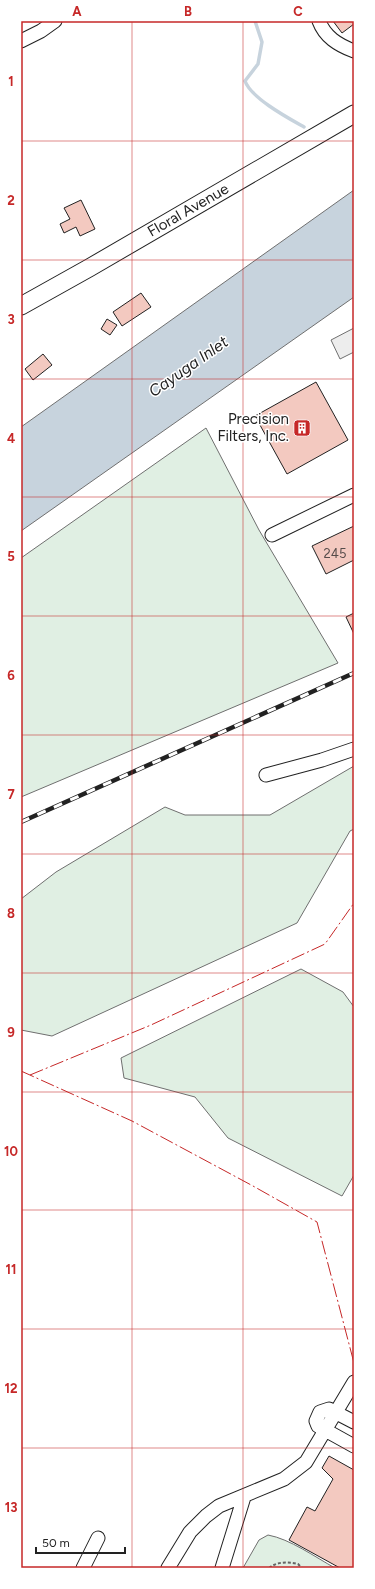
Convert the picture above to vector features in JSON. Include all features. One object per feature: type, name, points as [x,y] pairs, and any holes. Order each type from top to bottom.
[{"type":"main road","name":"Floral Avenue","points":[[21,306],[86,270],[354,114]]},
{"type":"street","points":[[21,41],[41,31],[55,21]]},
{"type":"street","points":[[319,21],[325,33],[331,39],[354,51]]},
{"type":"street","points":[[272,536],[354,495]]},
{"type":"street","points":[[266,775],[322,760],[354,749]]},
{"type":"street","points":[[336,1412],[354,1382]]},
{"type":"street","points":[[354,1422],[329,1409],[324,1410],[317,1416],[316,1421],[318,1426],[325,1431],[354,1446]]},
{"type":"street","points":[[168,1568],[190,1532],[206,1516],[219,1506],[244,1497],[284,1479],[306,1462],[325,1431]]},
{"type":"street","points":[[222,1568],[244,1497]]},
{"type":"street","points":[[83,1568],[98,1538]]},
{"type":"path","points":[[269,1568],[283,1562],[298,1564],[302,1568]]},
{"type":"green space","points":[[206,428],[259,530],[338,663],[21,797],[21,558]]},
{"type":"green space","points":[[354,766],[354,829],[350,831],[297,923],[52,1036],[21,1030],[21,899],[56,872],[165,807],[185,815],[270,815]]},
{"type":"green space","points":[[301,969],[343,992],[354,1007],[354,1175],[342,1196],[228,1138],[195,1097],[124,1078],[121,1058]]},
{"type":"green space","points":[[268,1535],[294,1544],[335,1568],[243,1568],[259,1540]]},
{"type":"shaded area","points":[[354,328],[354,352],[340,359],[331,340]]},
{"type":"water","name":"Cayuga Inlet","points":[[354,190],[354,297],[21,531],[21,427]]},
{"type":"building","points":[[333,21],[354,21],[354,24],[342,33]]},
{"type":"building","points":[[81,200],[95,229],[80,236],[76,227],[64,233],[60,224],[70,219],[64,208]]},
{"type":"building","points":[[141,293],[151,307],[122,326],[113,312]]},
{"type":"building","points":[[107,319],[117,325],[110,335],[101,329]]},
{"type":"building","points":[[43,354],[52,365],[33,380],[25,369]]},
{"type":"building","name":"Precision Filters, Inc.","points":[[316,382],[348,440],[287,474],[255,416]]},
{"type":"building","points":[[354,526],[354,560],[326,574],[312,546]]},
{"type":"building","points":[[354,613],[354,634],[346,617]]},
{"type":"building","points":[[329,1456],[354,1470],[354,1568],[340,1568],[289,1540],[307,1507],[315,1511],[333,1479],[322,1468]]},
{"type":"waterway","points":[[255,21],[262,42],[258,64],[245,81],[254,94],[262,101],[304,127]]},
{"type":"railway","points":[[21,822],[354,673]]},
{"type":"power","points":[[30,1075],[151,1025],[325,944],[354,903]]},
{"type":"power","points":[[21,1071],[132,1121],[317,1222],[354,1363]]},
{"type":"place","name":"Precision Filters, Inc.","points":[[302,428]]}]
